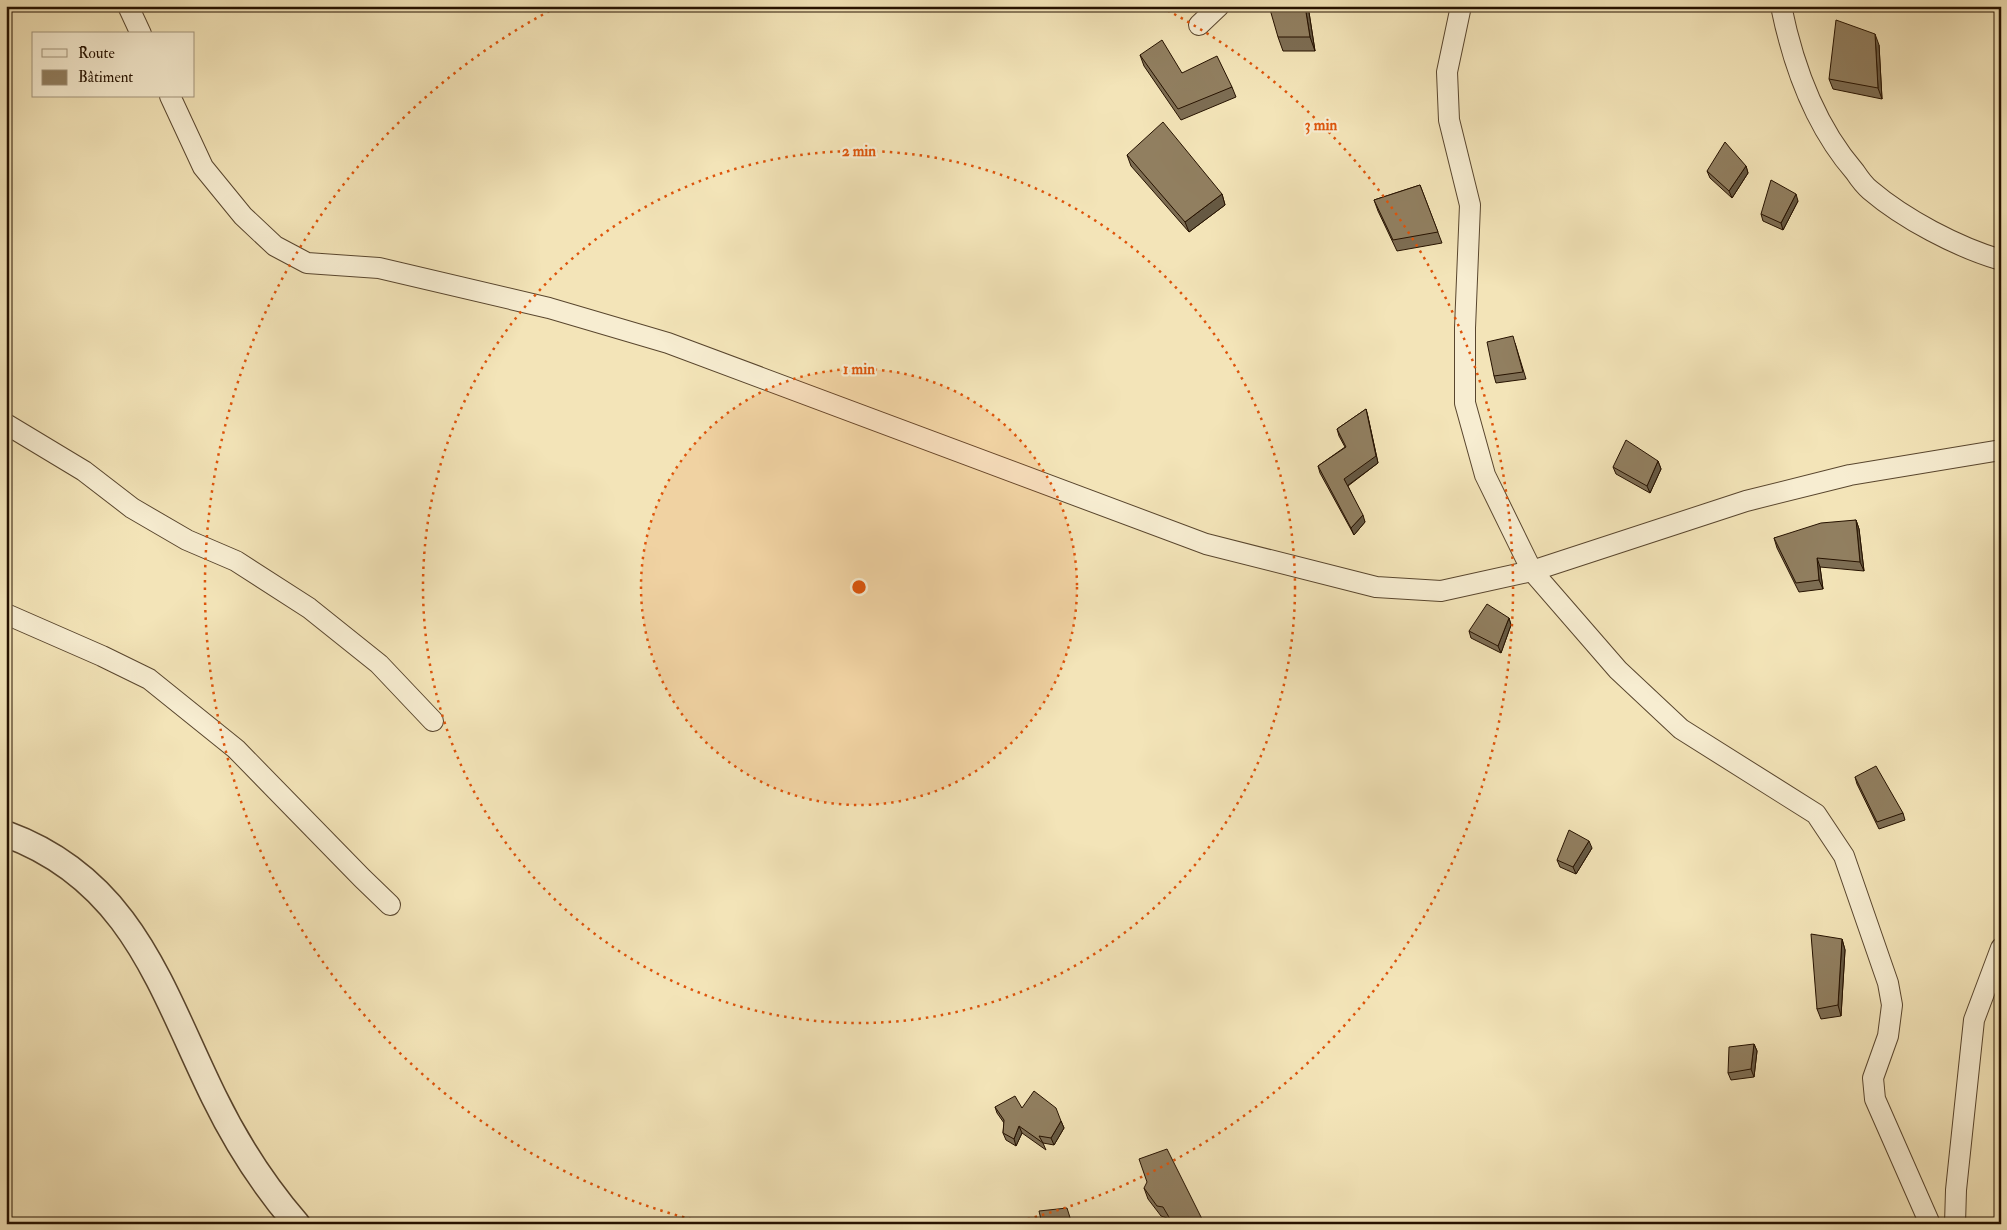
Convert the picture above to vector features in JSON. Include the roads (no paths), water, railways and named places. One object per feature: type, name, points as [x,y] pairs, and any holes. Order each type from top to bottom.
[{"type":"street","points":[[128,6],[140,32]]},
{"type":"street","points":[[1199,25],[1219,6]]},
{"type":"street","points":[[1461,6],[1447,72],[1449,120],[1470,205],[1465,328],[1465,403],[1485,475],[1532,571],[1618,670],[1681,729],[1816,814],[1844,856],[1888,982],[1892,1005],[1888,1036],[1873,1078],[1875,1099],[1930,1224]]},
{"type":"street","points":[[1781,6],[1786,34],[1814,111],[1842,158],[1869,189],[1924,227],[2001,260]]},
{"type":"street","points":[[171,98],[203,167],[243,216],[275,246],[306,263],[378,268],[549,308],[668,343],[1206,544],[1376,587],[1441,591],[1532,571],[1746,501],[1850,475],[2001,450]]},
{"type":"street","points":[[6,424],[84,471],[132,508],[187,540],[236,561],[309,608],[379,664],[433,720]]},
{"type":"street","points":[[6,614],[149,679],[236,749],[362,878],[390,904]]},
{"type":"street","points":[[6,834],[65,864],[100,892],[132,932],[158,978],[215,1099],[245,1153],[284,1209],[297,1224]]},
{"type":"street","points":[[1955,1224],[1956,1190],[1974,1020],[2001,948]]}]
